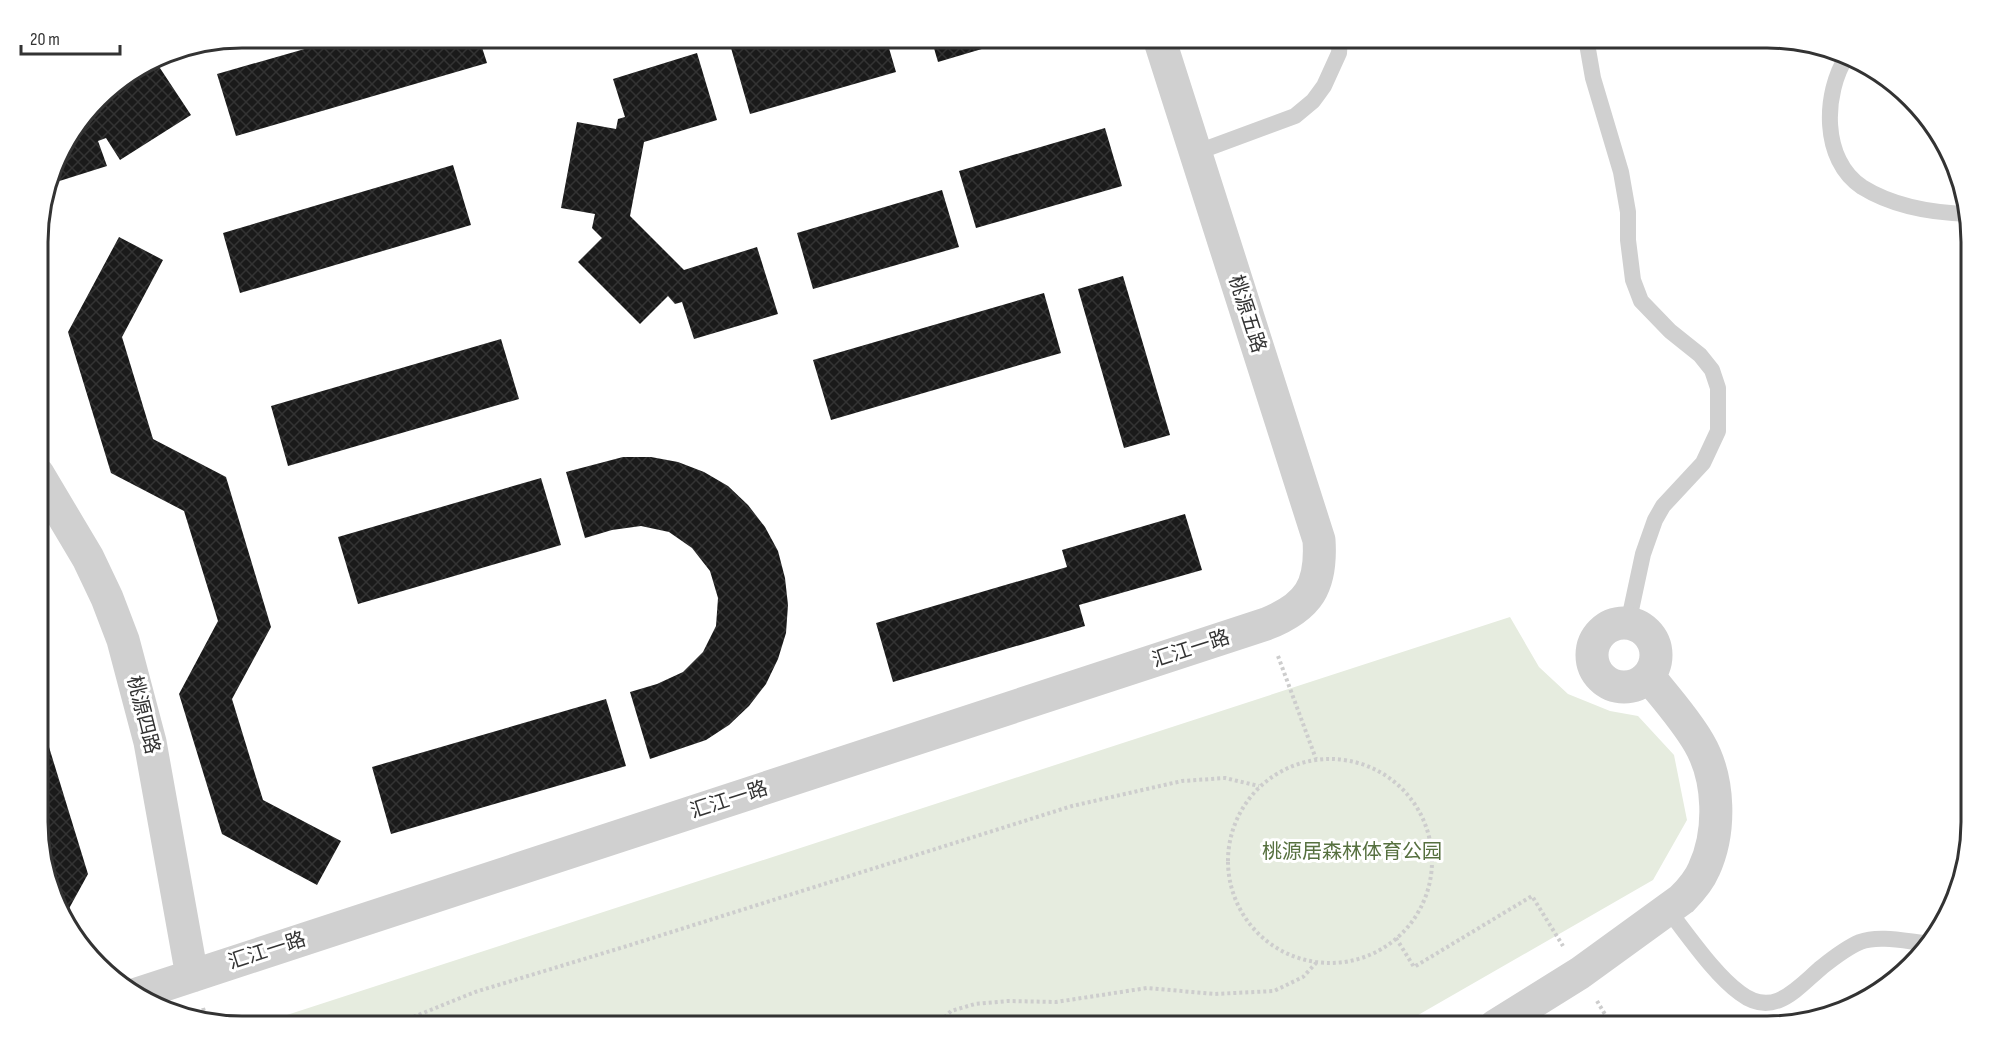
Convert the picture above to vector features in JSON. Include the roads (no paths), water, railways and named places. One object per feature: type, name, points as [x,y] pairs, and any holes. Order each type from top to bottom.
[{"type":"street","name":"桃源五路","points":[[1162,48],[1319,540],[1318,577],[1312,592]]},
{"type":"street","name":"桃源四路","points":[[48,489],[88,558],[123,640],[150,742],[192,976]]},
{"type":"street","name":"汇江一路","points":[[147,991],[1266,624],[1286,616],[1302,604],[1312,592]]},
{"type":"street","points":[[1628,624],[1646,631],[1652,639],[1656,658],[1648,676],[1640,683],[1629,687],[1618,687],[1608,683],[1599,675],[1593,666],[1592,655],[1599,635],[1608,627],[1628,624]]},
{"type":"street","points":[[1511,1016],[1580,973],[1668,910],[1696,885],[1704,870],[1714,831],[1714,793],[1707,761],[1688,727],[1648,676]]},
{"type":"lane","points":[[1196,153],[1295,116],[1324,86],[1339,48]]},
{"type":"lane","points":[[1588,48],[1593,78],[1622,172],[1628,212],[1628,240],[1633,280],[1641,301],[1670,331],[1700,355],[1712,370],[1718,388],[1718,431],[1703,463],[1663,506],[1655,520],[1643,554],[1628,624]]},
{"type":"lane","points":[[1843,64],[1830,103],[1829,126],[1835,149],[1845,170],[1861,186],[1914,208],[1959,214]]},
{"type":"lane","points":[[1668,910],[1718,971],[1740,993],[1755,1002],[1773,1003],[1790,996],[1824,965],[1861,942],[1880,939],[1919,943]]},
{"type":"park label","name":"桃源居森林体育公园","points":[[1352,852]]}]
